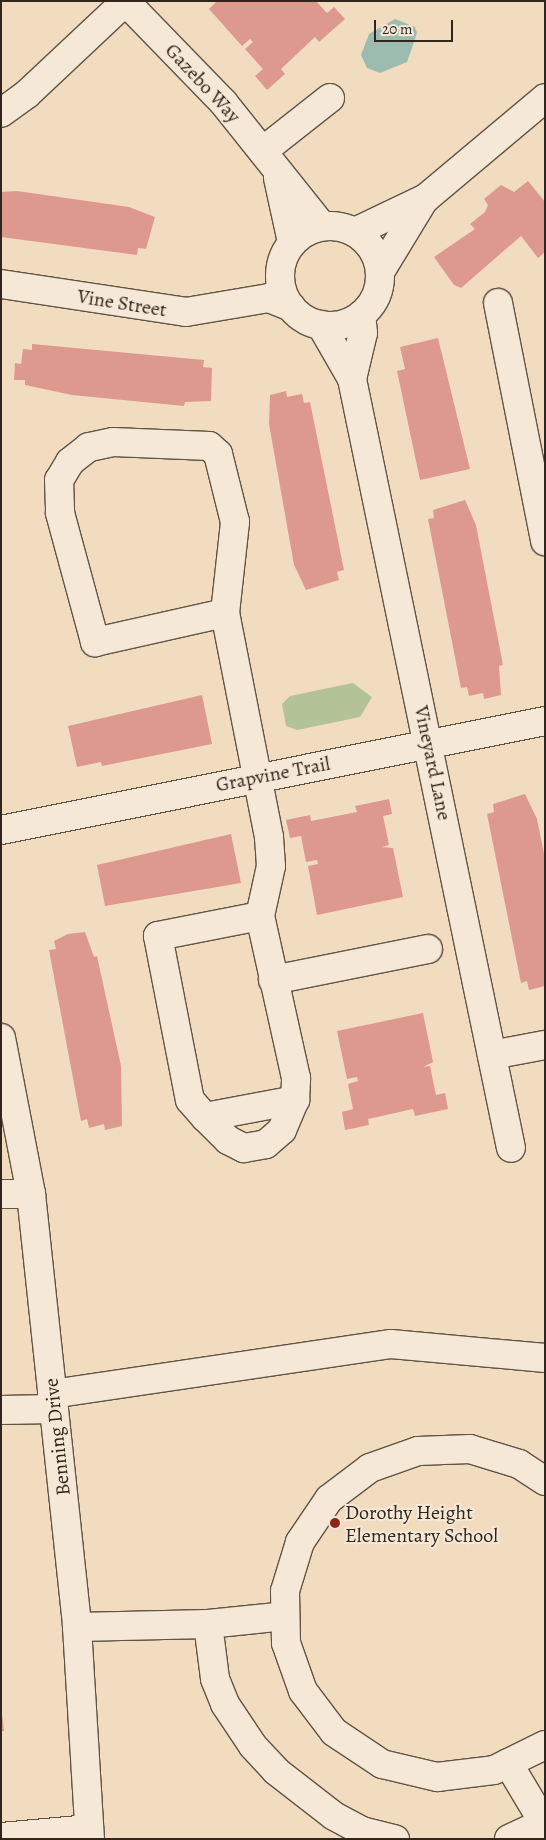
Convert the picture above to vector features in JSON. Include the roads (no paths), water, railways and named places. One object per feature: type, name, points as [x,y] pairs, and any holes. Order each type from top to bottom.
[{"type":"street","points":[[1,113],[27,94],[125,1]]},
{"type":"street","name":"Gazebo Way","points":[[125,1],[270,160],[322,226]]},
{"type":"street","points":[[292,242],[270,160],[330,98]]},
{"type":"street","points":[[321,324],[347,323],[361,315],[378,288],[380,272],[402,230],[426,198],[545,98]]},
{"type":"street","points":[[355,232],[426,198]]},
{"type":"street","points":[[291,307],[280,276],[283,257],[292,242],[322,226],[355,232],[368,243],[380,272]]},
{"type":"street","name":"Vine Street","points":[[242,301],[280,276]]},
{"type":"street","name":"Vine Street","points":[[1,284],[186,312],[242,301],[269,298],[291,307],[321,324]]},
{"type":"street","points":[[498,303],[545,541]]},
{"type":"street","name":"Vineyard Lane","points":[[352,379],[364,334],[361,315]]},
{"type":"street","name":"Vineyard Lane","points":[[321,324],[352,379],[429,744],[511,1148]]},
{"type":"street","points":[[225,613],[95,642],[60,513],[59,480],[70,462],[89,447],[112,442],[210,446],[218,454],[234,522],[225,613],[271,866],[260,916],[296,1078],[295,1100],[282,1130],[266,1144],[244,1148],[228,1140],[190,1100],[158,936],[260,916]]},
{"type":"street","name":"Grapvine Trail","points":[[1,830],[256,777],[545,721]]},
{"type":"street","points":[[273,980],[428,949]]},
{"type":"street","name":"Benning Drive","points":[[2,1044],[13,1161],[30,1194],[77,1627],[90,1834]]},
{"type":"street","points":[[492,1055],[545,1045]]},
{"type":"street","points":[[205,1117],[295,1100]]},
{"type":"street","points":[[1,1194],[30,1194]]},
{"type":"street","points":[[1,1410],[391,1344],[545,1358]]},
{"type":"street","points":[[545,1481],[519,1464],[470,1449],[418,1451],[370,1468],[329,1499],[300,1542],[285,1591],[286,1643],[303,1691],[342,1737],[382,1764],[438,1777],[494,1770],[545,1745]]},
{"type":"street","points":[[77,1627],[208,1624],[285,1616]]},
{"type":"street","points":[[208,1624],[215,1679],[225,1704],[253,1746],[276,1771],[334,1816],[362,1831],[395,1839]]},
{"type":"street","points":[[508,1764],[544,1824],[509,1839]]},
{"type":"street","points":[[1,1836],[90,1834]]},
{"type":"place","name":"Dorothy Height Elementary School","points":[[335,1523]]}]
